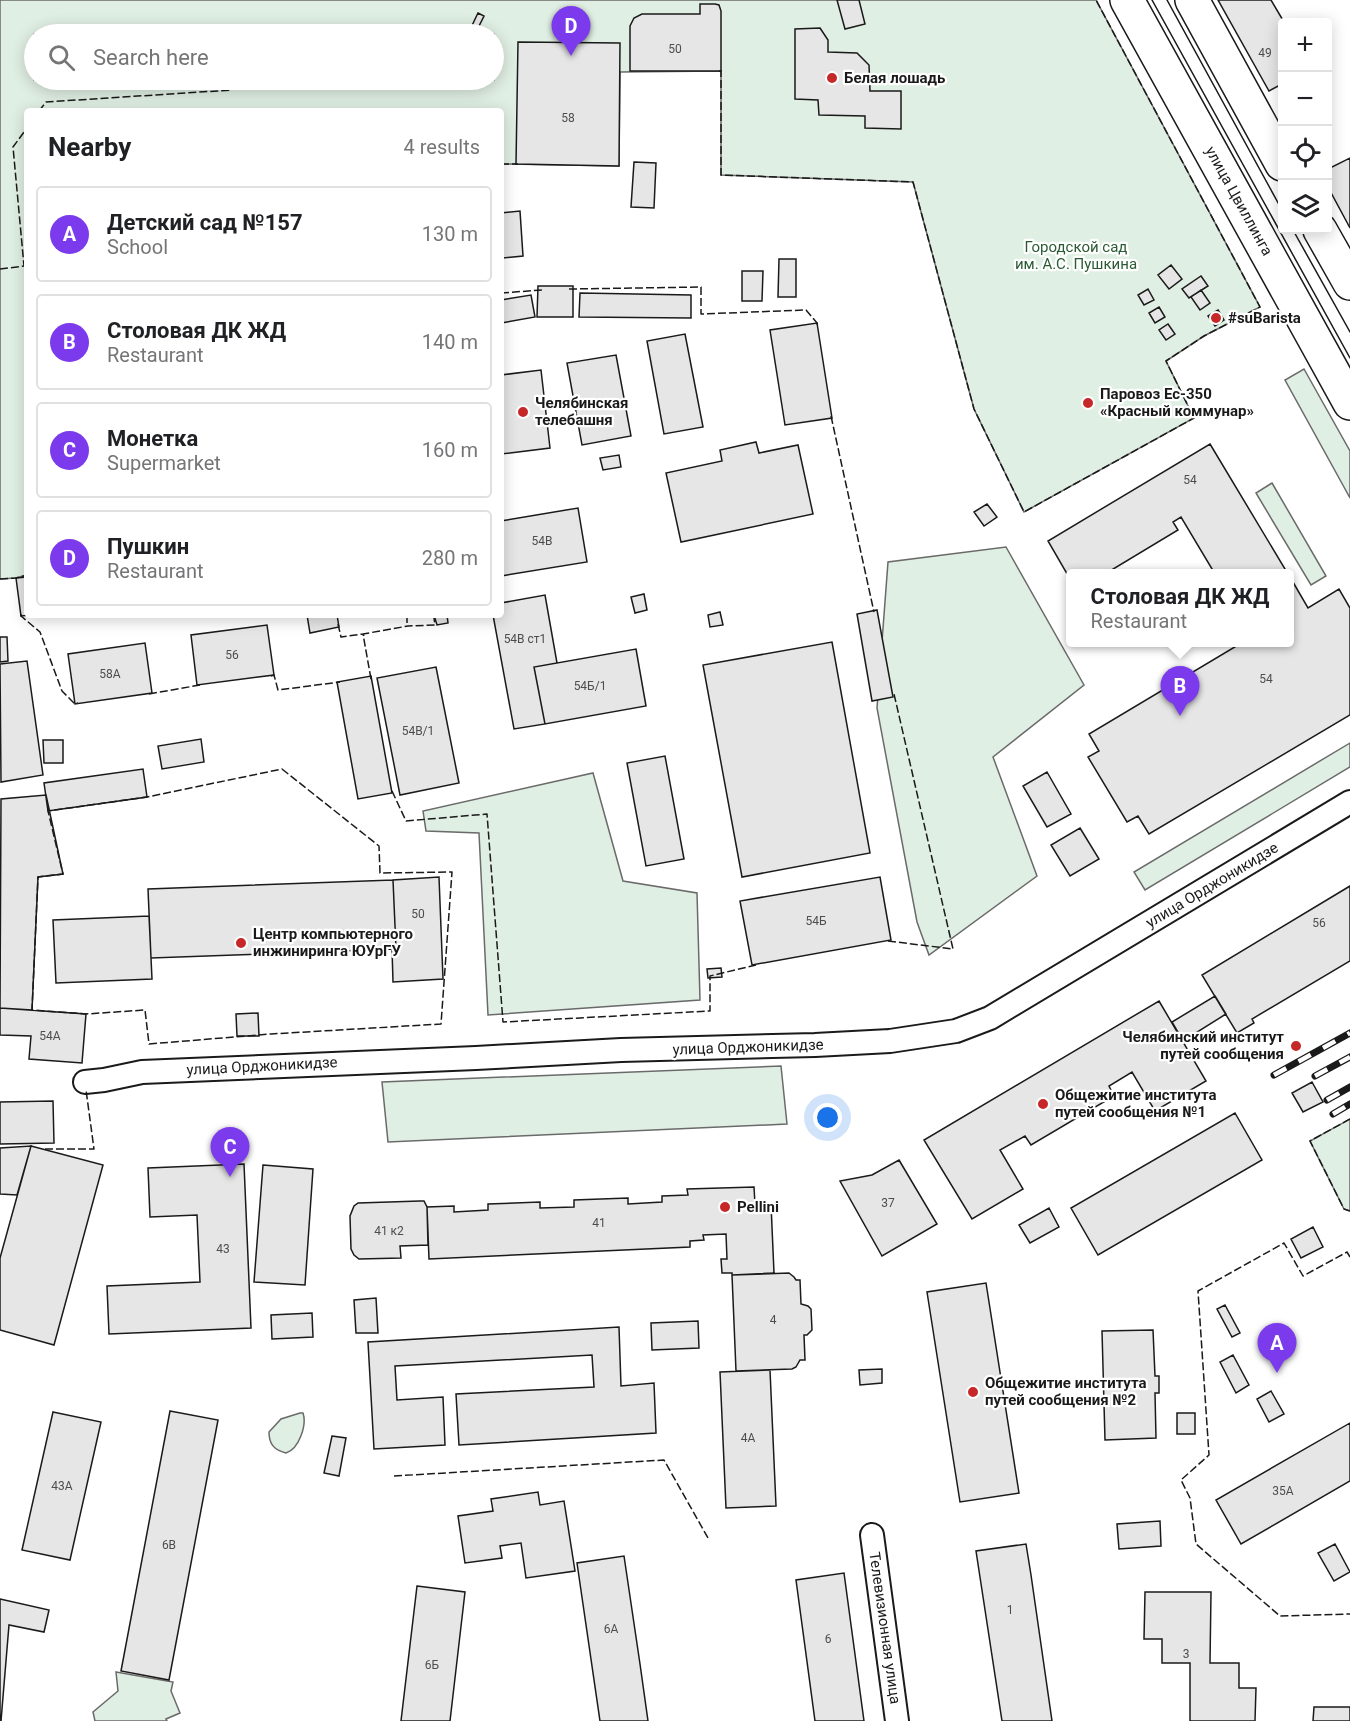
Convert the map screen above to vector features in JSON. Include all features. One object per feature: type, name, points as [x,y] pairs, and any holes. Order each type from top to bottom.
[{"type":"main road","name":"улица Цвиллинга","points":[[1127,0],[1350,403]]},
{"type":"main road","points":[[1192,0],[1278,157]]},
{"type":"main road","points":[[1322,234],[1350,283]]},
{"type":"street","name":"улица Орджоникидзе","points":[[85,1082],[142,1072],[621,1050],[815,1046],[890,1041],[956,1031],[990,1018],[1350,802]]},
{"type":"street","name":"Телевизионная улица","points":[[872,1534],[897,1721]]},
{"type":"green space","name":"Городской сад им. А.С. Пушкина","points":[[0,0],[1096,0],[1260,307],[1204,336],[1166,361],[1194,418],[1024,512],[974,409],[913,182],[721,175],[721,71],[620,72],[619,166],[504,164],[504,108],[24,108],[24,576],[0,579]]},
{"type":"green space","points":[[1304,369],[1350,451],[1350,498],[1285,380]]},
{"type":"green space","points":[[1272,483],[1326,576],[1311,585],[1256,493]]},
{"type":"green space","points":[[1006,547],[1084,685],[993,757],[1037,876],[929,955],[917,922],[877,708],[888,562]]},
{"type":"green space","points":[[1350,743],[1350,767],[1145,890],[1134,872]]},
{"type":"green space","points":[[593,773],[623,881],[697,893],[700,1000],[488,1015],[479,833],[426,831],[423,811]]},
{"type":"green space","points":[[781,1066],[787,1124],[388,1142],[382,1082]]},
{"type":"green space","points":[[1350,1119],[1350,1211],[1344,1209],[1310,1141]]},
{"type":"green space","points":[[303,1413],[304,1424],[298,1442],[291,1451],[286,1453],[278,1450],[271,1443],[269,1432],[281,1419]]},
{"type":"green space","points":[[116,1672],[173,1682],[171,1691],[180,1713],[166,1719],[167,1721],[95,1721],[93,1712],[118,1691]]},
{"type":"building","points":[[837,0],[859,0],[865,24],[845,29]]},
{"type":"building","points":[[1218,0],[1271,0],[1282,18],[1278,18],[1278,86],[1269,91]]},
{"type":"building","points":[[700,4],[719,5],[721,11],[721,71],[630,71],[630,26],[634,18],[642,14],[700,14]]},
{"type":"building","points":[[478,13],[484,16],[480,24],[473,24]]},
{"type":"building","name":"Белая лошадь","points":[[820,28],[828,40],[828,52],[857,53],[869,65],[870,91],[901,91],[901,129],[865,128],[865,116],[819,115],[818,100],[795,99],[795,29]]},
{"type":"building","points":[[518,42],[620,43],[619,166],[516,164]]},
{"type":"building","points":[[1350,158],[1350,228],[1332,194],[1332,167]]},
{"type":"building","points":[[634,162],[656,163],[654,208],[631,207]]},
{"type":"building","points":[[520,211],[523,256],[504,258],[504,213]]},
{"type":"building","points":[[779,259],[796,259],[796,297],[778,297]]},
{"type":"building","points":[[1171,265],[1182,279],[1169,289],[1158,275]]},
{"type":"building","points":[[742,271],[763,271],[762,301],[742,301]]},
{"type":"building","points":[[1201,276],[1208,286],[1189,298],[1182,289]]},
{"type":"building","points":[[538,286],[573,286],[573,317],[537,317]]},
{"type":"building","points":[[1148,289],[1154,300],[1144,305],[1138,295]]},
{"type":"building","points":[[1201,290],[1210,303],[1200,310],[1191,297]]},
{"type":"building","points":[[580,293],[691,295],[691,318],[579,317]]},
{"type":"building","points":[[531,295],[535,317],[504,322],[504,300]]},
{"type":"building","points":[[1159,307],[1165,317],[1155,323],[1149,313]]},
{"type":"building","points":[[1218,310],[1224,320],[1215,326],[1208,316]]},
{"type":"building","points":[[817,323],[832,418],[785,425],[770,330]]},
{"type":"building","points":[[1168,324],[1175,334],[1166,340],[1159,330]]},
{"type":"building","points":[[685,334],[703,427],[664,434],[647,341]]},
{"type":"building","points":[[616,355],[631,436],[582,445],[567,363]]},
{"type":"building","name":"Челябинская телебашня","points":[[541,370],[550,448],[504,454],[504,375]]},
{"type":"building","points":[[756,442],[759,453],[798,445],[813,514],[681,542],[666,473],[722,461],[720,450]]},
{"type":"building","points":[[1210,444],[1285,569],[1212,569],[1181,517],[1173,522],[1178,530],[1113,569],[1066,569],[1066,572],[1048,541]]},
{"type":"building","points":[[619,455],[621,467],[603,470],[600,458]]},
{"type":"building","points":[[987,504],[997,517],[984,526],[974,512]]},
{"type":"building","points":[[578,508],[587,562],[504,576],[504,520]]},
{"type":"building","points":[[24,577],[24,616],[21,616],[16,578]]},
{"type":"building","points":[[1294,584],[1308,608],[1339,589],[1350,608],[1350,715],[1149,834],[1138,816],[1127,822],[1088,757],[1099,751],[1089,734],[1235,647],[1294,647]]},
{"type":"building","points":[[644,594],[647,610],[635,613],[631,597]]},
{"type":"building","points":[[545,595],[557,663],[534,667],[545,724],[514,729],[494,618],[504,618],[504,602]]},
{"type":"building","points":[[877,610],[893,697],[872,701],[857,614]]},
{"type":"building","points":[[720,612],[723,625],[710,627],[708,615]]},
{"type":"building","points":[[308,618],[338,618],[339,627],[310,633]]},
{"type":"building","points":[[435,618],[447,618],[448,623],[437,625]]},
{"type":"building","points":[[267,625],[274,675],[197,685],[191,635]]},
{"type":"building","points":[[0,637],[7,637],[8,661],[0,662]]},
{"type":"building","points":[[832,642],[870,853],[742,877],[703,665]]},
{"type":"building","points":[[145,643],[152,693],[75,704],[68,654]]},
{"type":"building","points":[[636,649],[646,706],[545,724],[534,667]]},
{"type":"building","points":[[27,661],[43,775],[1,782],[0,664]]},
{"type":"building","points":[[436,667],[459,783],[400,795],[377,678]]},
{"type":"building","points":[[371,676],[392,793],[358,799],[337,682]]},
{"type":"building","points":[[201,739],[204,762],[162,769],[158,746]]},
{"type":"building","points":[[43,740],[63,740],[63,763],[44,763]]},
{"type":"building","points":[[665,756],[684,859],[646,866],[627,763]]},
{"type":"building","points":[[143,769],[147,797],[48,811],[44,783]]},
{"type":"building","points":[[1047,772],[1071,814],[1047,827],[1023,786]]},
{"type":"building","points":[[46,795],[63,874],[38,877],[32,1010],[0,1008],[1,799]]},
{"type":"building","points":[[1080,828],[1099,859],[1070,876],[1051,845]]},
{"type":"building","points":[[439,877],[443,979],[393,982],[392,949],[396,949],[393,880]]},
{"type":"building","points":[[880,877],[891,940],[752,965],[740,901]]},
{"type":"building","points":[[393,880],[396,949],[151,958],[148,889]]},
{"type":"building","points":[[1350,886],[1350,961],[1252,1019],[1254,1023],[1237,1033],[1202,975]]},
{"type":"building","points":[[149,916],[152,979],[56,983],[53,920]]},
{"type":"building","points":[[721,968],[722,977],[708,978],[707,969]]},
{"type":"building","points":[[1215,996],[1226,1014],[1183,1041],[1172,1022]]},
{"type":"building","name":"Общежитие института путей сообщения №1","points":[[1159,1001],[1206,1081],[1155,1111],[1132,1072],[1109,1086],[1114,1096],[1031,1145],[1025,1136],[1000,1150],[1023,1189],[972,1219],[924,1140]]},
{"type":"building","points":[[0,1008],[86,1014],[82,1063],[29,1059],[31,1036],[0,1035]]},
{"type":"building","points":[[258,1013],[259,1036],[237,1036],[236,1014]]},
{"type":"building","points":[[1312,1082],[1323,1102],[1303,1112],[1292,1093]]},
{"type":"building","points":[[53,1101],[54,1143],[0,1144],[0,1102]]},
{"type":"building","points":[[1235,1113],[1262,1160],[1098,1255],[1071,1208]]},
{"type":"building","points":[[31,1146],[103,1165],[54,1345],[0,1330],[0,1258]]},
{"type":"building","points":[[31,1146],[17,1195],[0,1194],[0,1148]]},
{"type":"building","points":[[899,1160],[937,1224],[882,1256],[840,1181],[872,1175]]},
{"type":"building","points":[[244,1164],[251,1328],[109,1334],[107,1286],[200,1282],[197,1215],[150,1217],[148,1168]]},
{"type":"building","points":[[263,1165],[313,1169],[305,1285],[254,1282]]},
{"type":"building","points":[[754,1187],[755,1204],[771,1204],[774,1273],[732,1275],[732,1273],[722,1273],[721,1259],[727,1259],[726,1234],[703,1235],[704,1240],[690,1241],[690,1247],[429,1259],[427,1207],[454,1206],[454,1212],[488,1210],[488,1204],[540,1202],[540,1208],[574,1207],[574,1200],[628,1198],[628,1204],[662,1202],[662,1196],[688,1195],[687,1189]]},
{"type":"building","points":[[424,1201],[427,1207],[428,1245],[400,1246],[401,1258],[359,1259],[354,1255],[351,1249],[350,1216],[354,1206],[358,1203]]},
{"type":"building","points":[[1049,1208],[1059,1227],[1030,1243],[1019,1225]]},
{"type":"building","points":[[1313,1227],[1323,1247],[1301,1258],[1291,1239]]},
{"type":"building","points":[[789,1273],[796,1280],[800,1280],[801,1304],[811,1309],[812,1330],[804,1335],[805,1360],[800,1360],[792,1369],[736,1371],[732,1275]]},
{"type":"building","name":"Общежитие института путей сообщения №2","points":[[986,1283],[1019,1493],[960,1502],[927,1292]]},
{"type":"building","points":[[376,1298],[378,1333],[356,1333],[354,1300]]},
{"type":"building","points":[[1225,1305],[1240,1333],[1232,1337],[1217,1309]]},
{"type":"building","points":[[312,1313],[313,1337],[272,1339],[271,1315]]},
{"type":"building","points":[[698,1321],[699,1348],[652,1350],[651,1323]]},
{"type":"building","points":[[619,1327],[621,1386],[654,1383],[656,1433],[459,1445],[456,1394],[594,1387],[592,1355],[395,1366],[397,1400],[443,1397],[445,1445],[374,1449],[368,1342]]},
{"type":"building","points":[[1153,1330],[1155,1376],[1159,1376],[1159,1393],[1155,1393],[1156,1438],[1105,1440],[1102,1331]]},
{"type":"building","points":[[1233,1355],[1249,1385],[1236,1393],[1220,1362]]},
{"type":"building","points":[[882,1369],[882,1383],[860,1385],[859,1370]]},
{"type":"building","points":[[770,1370],[776,1506],[726,1508],[720,1372]]},
{"type":"building","points":[[1271,1391],[1284,1414],[1269,1422],[1257,1399]]},
{"type":"building","points":[[170,1411],[218,1420],[169,1680],[121,1671]]},
{"type":"building","points":[[53,1412],[101,1422],[70,1560],[22,1550]]},
{"type":"building","points":[[1177,1413],[1195,1413],[1195,1434],[1177,1434]]},
{"type":"building","points":[[1350,1423],[1350,1481],[1241,1544],[1216,1500]]},
{"type":"building","points":[[332,1436],[346,1438],[339,1476],[324,1473]]},
{"type":"building","points":[[538,1492],[540,1505],[564,1501],[575,1571],[526,1578],[521,1543],[500,1546],[502,1558],[465,1563],[458,1516],[493,1511],[491,1499]]},
{"type":"building","points":[[1160,1521],[1161,1546],[1119,1549],[1117,1524]]},
{"type":"building","points":[[1026,1544],[1052,1721],[1002,1721],[976,1551]]},
{"type":"building","points":[[1335,1544],[1350,1572],[1334,1581],[1318,1553]]},
{"type":"building","points":[[624,1556],[648,1721],[600,1721],[577,1563]]},
{"type":"building","points":[[844,1573],[864,1721],[815,1721],[796,1580]]},
{"type":"building","points":[[417,1586],[465,1592],[450,1721],[401,1721]]},
{"type":"building","points":[[1145,1592],[1211,1592],[1210,1663],[1239,1663],[1239,1688],[1256,1688],[1255,1721],[1190,1721],[1190,1663],[1162,1663],[1162,1639],[1144,1639]]},
{"type":"building","points":[[0,1599],[49,1610],[44,1632],[9,1625],[1,1721],[0,1721]]},
{"type":"building","points":[[1314,1707],[1350,1707],[1350,1721],[1313,1721]]},
{"type":"tram line","points":[[1152,0],[1350,358]]},
{"type":"tram line","points":[[1167,0],[1278,203]]},
{"type":"tram line","points":[[1295,234],[1350,332]]},
{"type":"railway","points":[[1274,1075],[1350,1033]]},
{"type":"railway","points":[[1315,1076],[1350,1057]]},
{"type":"railway","points":[[1327,1100],[1350,1087]]},
{"type":"railway","points":[[1333,1114],[1350,1104]]},
{"type":"fence","points":[[719,71],[721,71],[721,175],[913,182],[974,409],[1024,512],[1194,418],[1166,361],[1204,336],[1260,307],[1096,0]]},
{"type":"fence","points":[[41,108],[46,102],[232,90]]},
{"type":"fence","points":[[24,132],[13,147],[24,266]]},
{"type":"fence","points":[[504,164],[518,164]]},
{"type":"fence","points":[[0,269],[24,266]]},
{"type":"fence","points":[[569,289],[701,287],[701,314],[806,310],[818,327]]},
{"type":"fence","points":[[504,293],[542,290]]},
{"type":"fence","points":[[831,416],[874,612]]},
{"type":"fence","points":[[0,579],[24,576]]},
{"type":"fence","points":[[21,614],[40,632],[62,691],[75,704],[78,703]]},
{"type":"fence","points":[[407,618],[407,626]]},
{"type":"fence","points":[[371,679],[363,634],[408,626],[435,625],[434,618]]},
{"type":"fence","points":[[338,624],[341,637],[363,634],[364,636]]},
{"type":"fence","points":[[271,676],[274,675],[278,690],[340,682]]},
{"type":"fence","points":[[149,694],[200,685]]},
{"type":"fence","points":[[888,941],[953,949],[894,694]]},
{"type":"fence","points":[[282,769],[379,846],[380,873],[452,872],[441,1024],[149,1044],[145,1010],[86,1014],[32,1010],[38,877],[63,874],[48,811],[147,797],[282,769]]},
{"type":"fence","points":[[392,791],[406,821],[487,814],[503,1022],[710,1011],[710,976],[756,965]]},
{"type":"fence","points":[[45,1149],[94,1149],[86,1090]]},
{"type":"fence","points":[[1350,1119],[1310,1141],[1344,1209],[1350,1211]]},
{"type":"fence","points":[[1350,1257],[1347,1252],[1303,1276],[1284,1243],[1198,1291],[1209,1455],[1181,1480],[1190,1498],[1196,1544],[1280,1616],[1350,1614]]},
{"type":"fence","points":[[394,1476],[664,1460],[708,1538]]},
{"type":"place","name":"Пушкин","points":[[571,56]]},
{"type":"place","name":"Белая лошадь","points":[[832,78]]},
{"type":"place","name":"#suBarista","points":[[1216,318]]},
{"type":"place","name":"Паровоз Ес-350 «Красный коммунар»","points":[[1088,403]]},
{"type":"place","name":"Челябинская телебашня","points":[[523,412]]},
{"type":"place","name":"Столовая ДК ЖД","points":[[1180,716]]},
{"type":"place","name":"Центр компьютерного инжиниринга ЮУрГУ","points":[[241,943]]},
{"type":"place","name":"Челябинский институт путей сообщения","points":[[1296,1046]]},
{"type":"place","name":"Общежитие института путей сообщения №1","points":[[1043,1104]]},
{"type":"place","name":"Монетка","points":[[230,1177]]},
{"type":"place","name":"Pellini","points":[[725,1207]]},
{"type":"place","name":"Детский сад №157","points":[[1277,1373]]},
{"type":"place","name":"Общежитие института путей сообщения №2","points":[[973,1392]]}]
